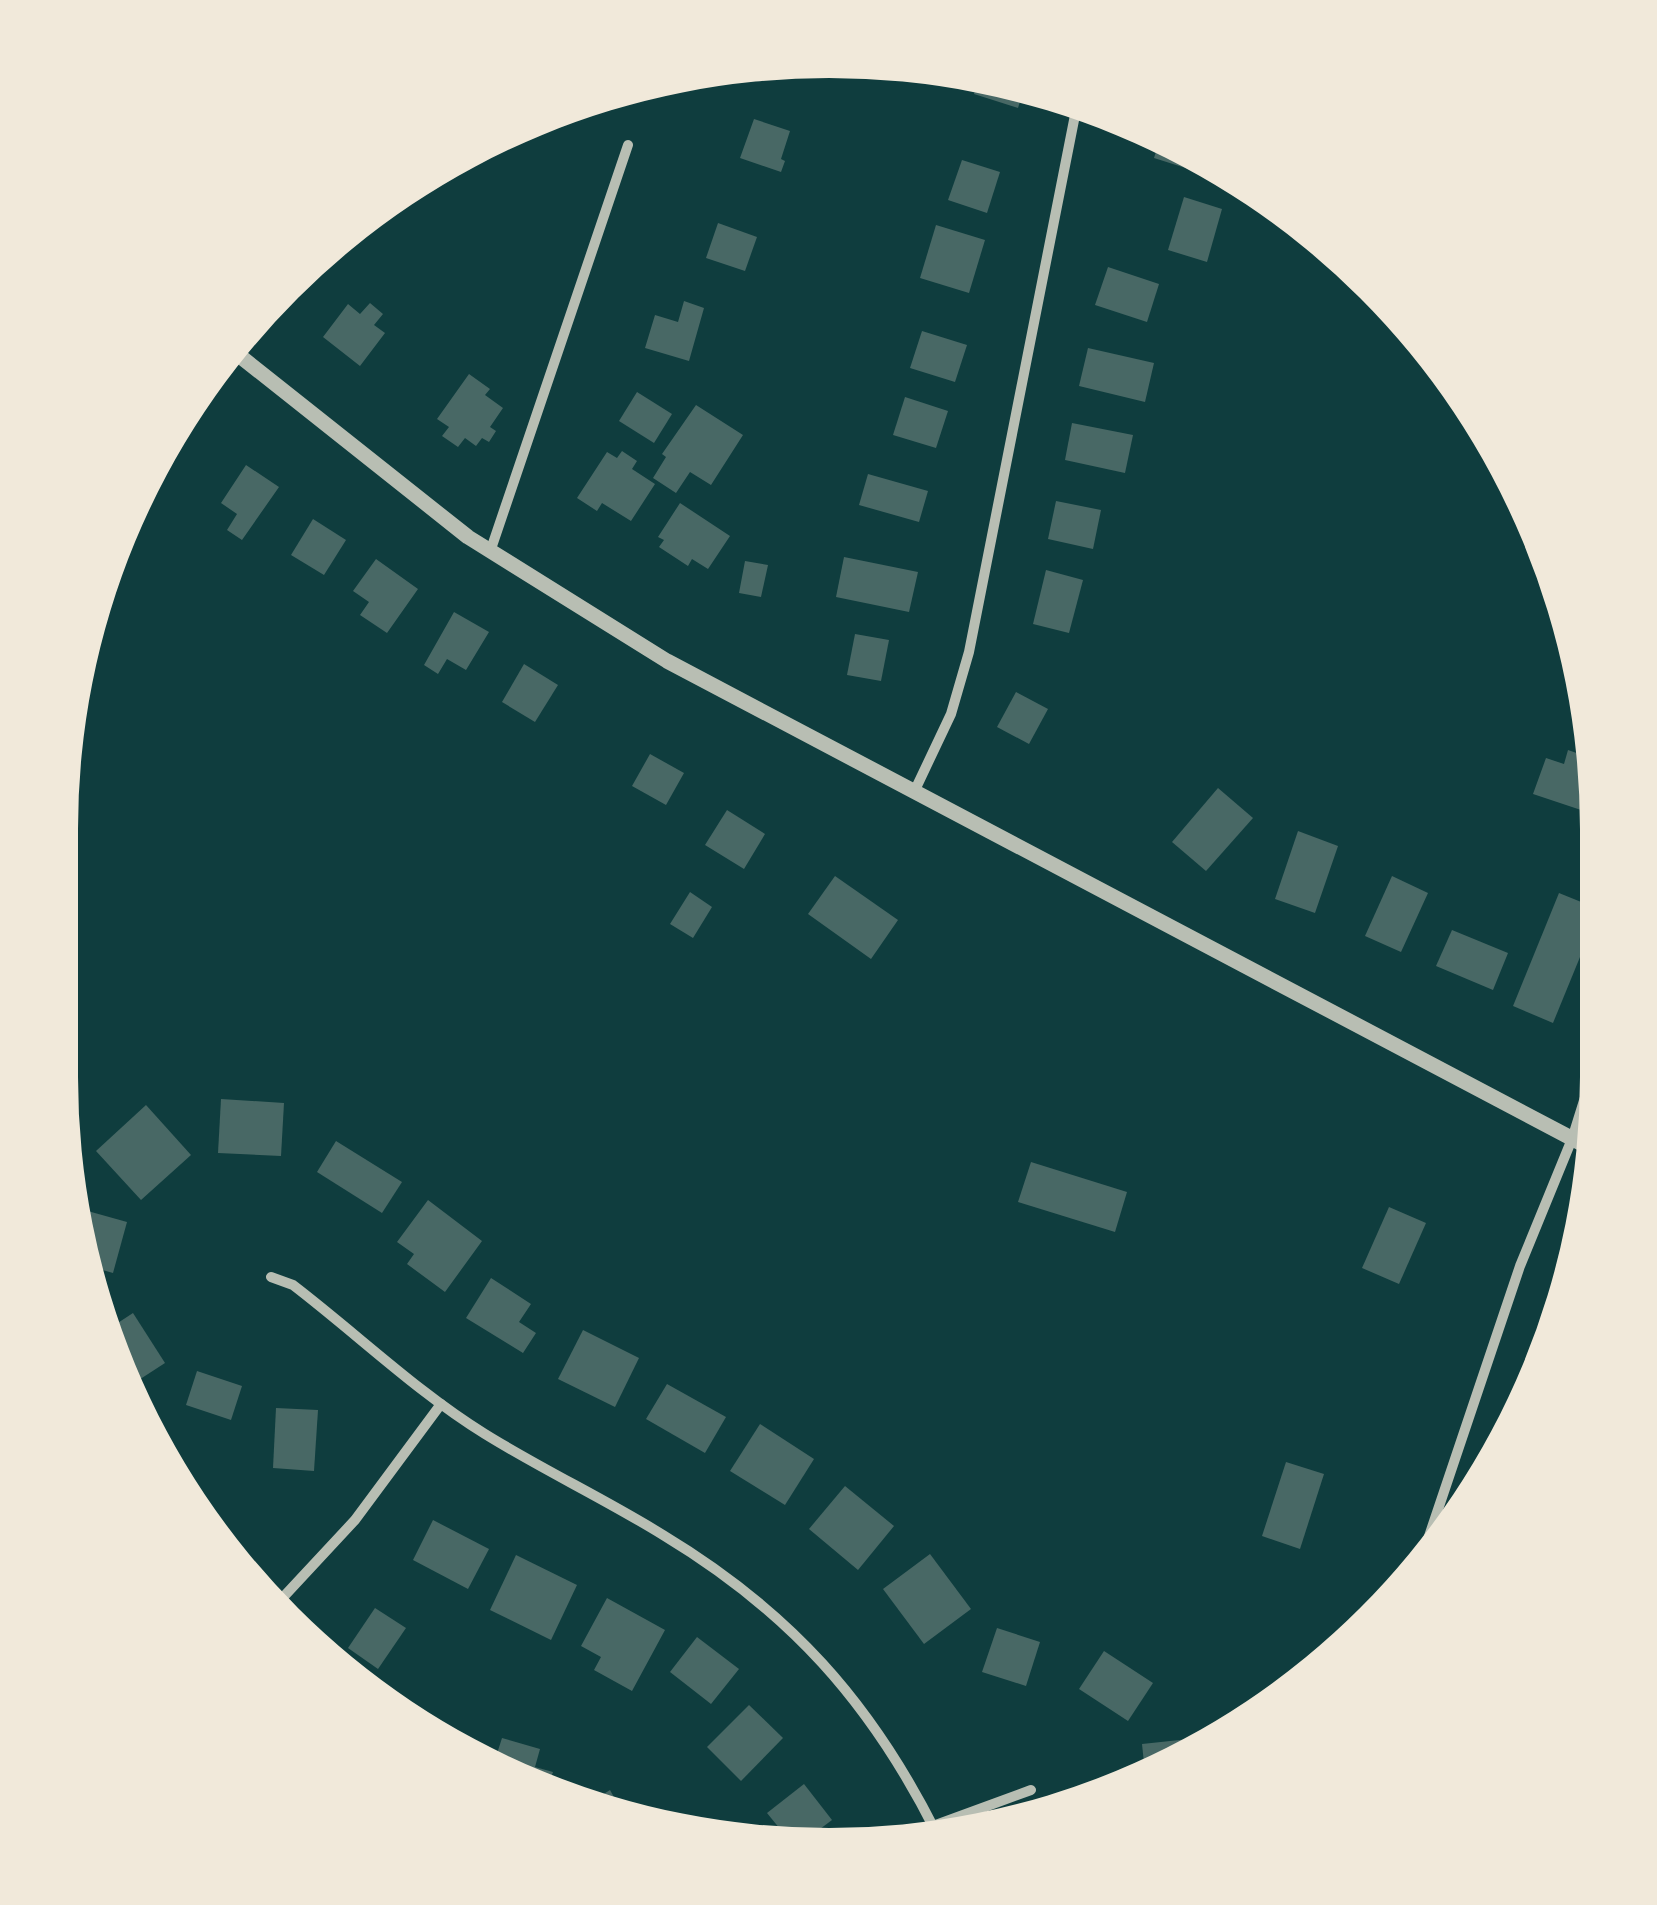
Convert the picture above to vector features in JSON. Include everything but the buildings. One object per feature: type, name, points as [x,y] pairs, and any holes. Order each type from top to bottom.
[{"type":"street","points":[[915,790],[951,714],[969,652],[1073,118]]},
{"type":"street","points":[[490,552],[628,145]]},
{"type":"street","points":[[243,359],[398,486],[490,552],[667,661],[1576,1141]]},
{"type":"street","points":[[1436,1517],[1520,1266],[1578,1119]]},
{"type":"street","points":[[271,1277],[293,1286],[440,1404],[663,1534],[767,1609],[835,1672],[929,1821]]},
{"type":"street","points":[[286,1595],[354,1520],[440,1404]]},
{"type":"street","points":[[973,1813],[1031,1790]]}]
